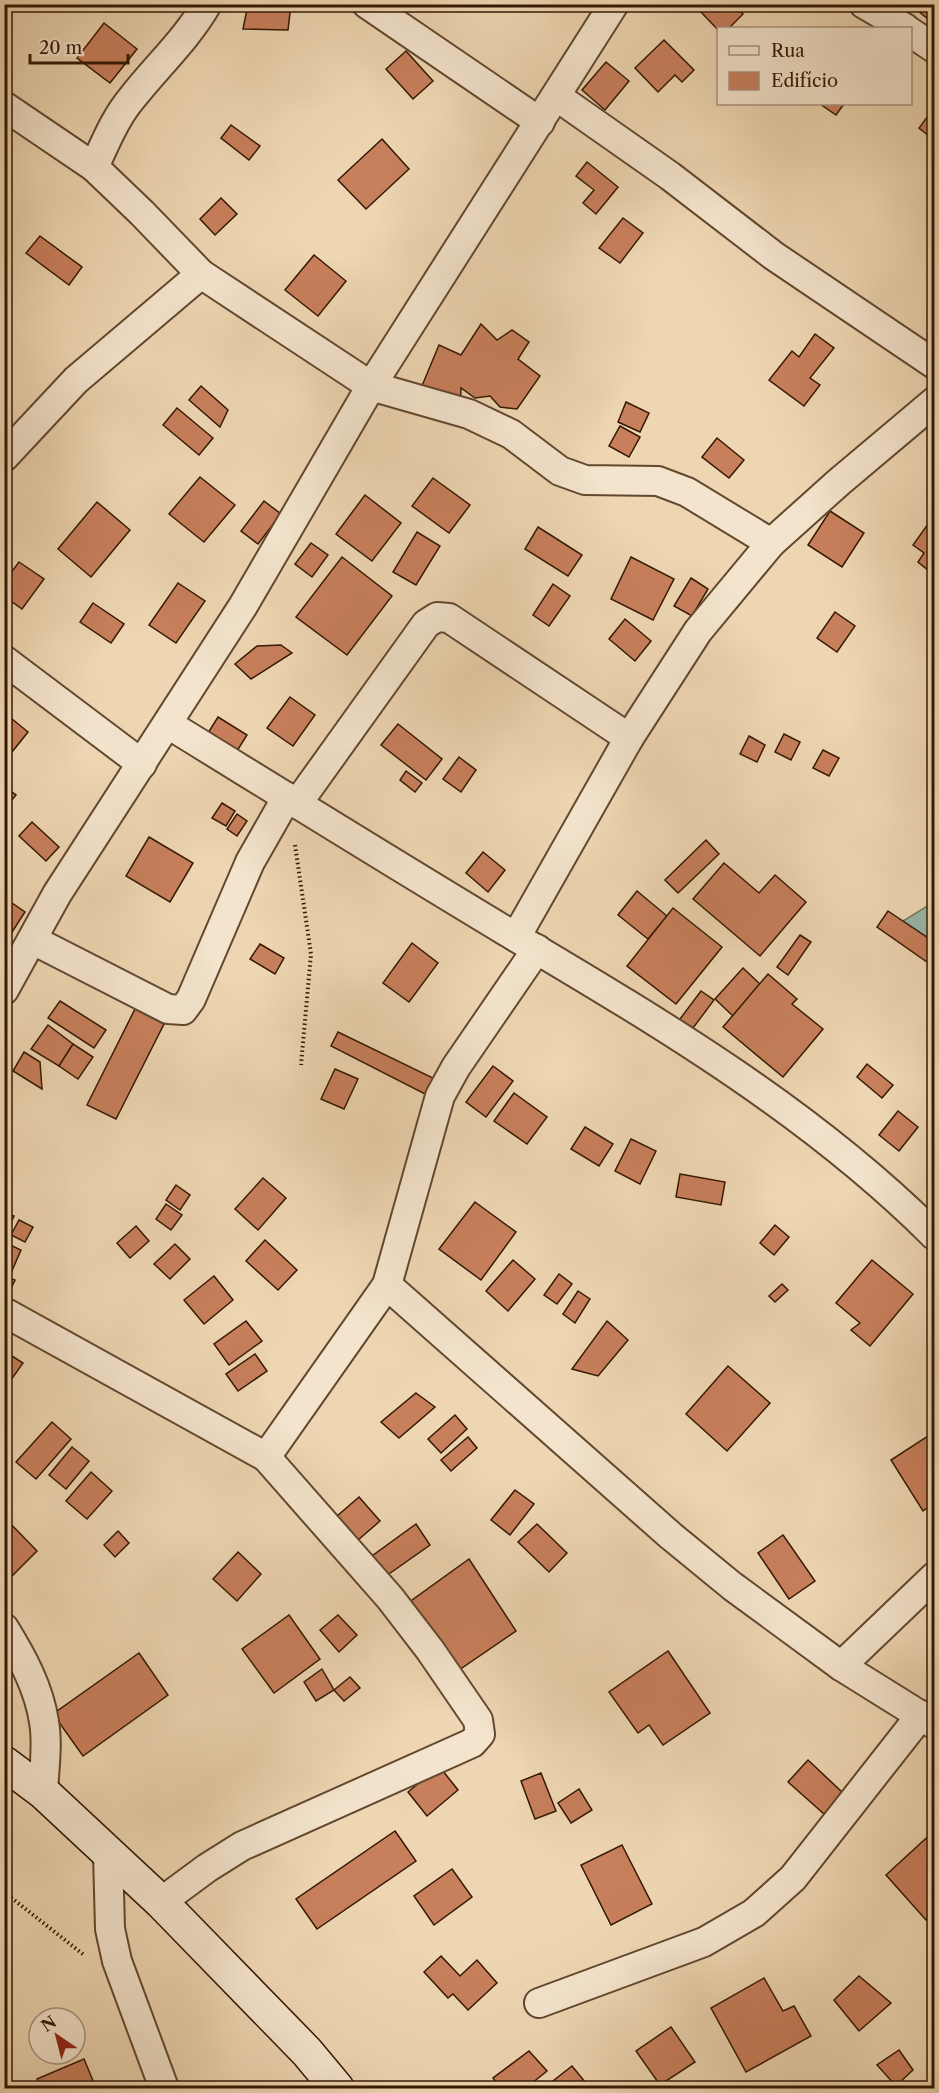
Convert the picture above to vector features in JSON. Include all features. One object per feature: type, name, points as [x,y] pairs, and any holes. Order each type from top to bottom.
[{"type":"main road","points":[[4,1763],[44,1792],[161,1902],[306,2052],[337,2088]]},
{"type":"street","points":[[94,167],[130,99],[177,48],[197,22],[207,4]]},
{"type":"street","points":[[367,4],[540,122]]},
{"type":"street","points":[[4,990],[57,894],[243,606],[371,386],[614,4]]},
{"type":"street","points":[[872,7],[903,27]]},
{"type":"street","points":[[912,33],[934,48]]},
{"type":"street","points":[[556,96],[670,176],[774,256],[934,364]]},
{"type":"street","points":[[4,106],[94,167],[201,274],[371,386],[469,414],[511,434],[560,471],[585,480],[658,481],[687,492],[771,543]]},
{"type":"street","points":[[4,457],[76,380],[201,274]]},
{"type":"street","points":[[266,1457],[387,1285],[440,1096],[526,943],[629,738],[698,631],[771,543],[934,402]]},
{"type":"street","points":[[33,940],[168,1009],[183,1010],[191,999],[250,862],[292,800],[426,624],[436,617],[449,618],[629,738]]},
{"type":"street","points":[[4,660],[142,764]]},
{"type":"street","points":[[168,724],[649,1017],[776,1101],[867,1171],[934,1235]]},
{"type":"street","points":[[387,1285],[671,1536],[732,1586],[841,1666],[928,1720],[793,1878],[754,1913],[704,1942],[538,2002]]},
{"type":"street","points":[[4,1312],[266,1457],[403,1615],[478,1720],[480,1734],[472,1743],[242,1846],[207,1868],[161,1902]]},
{"type":"street","points":[[841,1666],[934,1577]]},
{"type":"street","points":[[4,1628],[19,1652],[37,1691],[45,1724],[44,1792]]},
{"type":"street","points":[[108,1854],[110,1929],[117,1961],[164,2088]]},
{"type":"path","points":[[292,800],[311,954],[301,1065]]},
{"type":"path","points":[[4,1892],[127,1988]]},
{"type":"shaded area","points":[[934,902],[934,942],[903,921]]},
{"type":"building","points":[[248,4],[291,4],[288,30],[243,29]]},
{"type":"building","points":[[706,4],[733,4],[743,14],[730,27],[717,27],[717,29],[700,11]]},
{"type":"building","points":[[913,4],[934,4],[934,24],[912,6]]},
{"type":"building","points":[[104,23],[137,49],[110,83],[77,58]]},
{"type":"building","points":[[664,40],[694,70],[682,82],[675,75],[658,92],[635,68]]},
{"type":"building","points":[[406,51],[433,81],[413,99],[386,69]]},
{"type":"building","points":[[606,62],[629,81],[605,110],[582,90]]},
{"type":"building","points":[[821,105],[843,105],[836,115]]},
{"type":"building","points":[[934,108],[934,140],[919,128]]},
{"type":"building","points":[[231,125],[260,146],[249,160],[221,138]]},
{"type":"building","points":[[382,139],[409,169],[366,209],[338,180]]},
{"type":"building","points":[[587,162],[618,187],[596,214],[583,203],[594,190],[576,176]]},
{"type":"building","points":[[221,198],[237,214],[215,235],[200,219]]},
{"type":"building","points":[[623,218],[643,233],[620,263],[599,248]]},
{"type":"building","points":[[40,236],[82,267],[69,285],[26,253]]},
{"type":"building","points":[[314,255],[346,281],[318,316],[285,290]]},
{"type":"building","points":[[481,324],[497,340],[512,330],[529,342],[518,359],[540,376],[517,409],[500,407],[490,396],[475,398],[461,388],[460,412],[419,393],[439,345],[461,355]]},
{"type":"building","points":[[815,334],[834,348],[810,378],[820,385],[804,406],[769,380],[792,351],[799,357]]},
{"type":"building","points":[[201,386],[228,410],[220,427],[189,400]]},
{"type":"building","points":[[626,402],[649,413],[640,432],[618,422]]},
{"type":"building","points":[[177,408],[213,438],[199,455],[163,425]]},
{"type":"building","points":[[620,426],[640,437],[629,457],[609,446]]},
{"type":"building","points":[[717,438],[744,460],[729,478],[702,457]]},
{"type":"building","points":[[200,477],[235,505],[204,542],[169,514]]},
{"type":"building","points":[[433,478],[470,505],[449,533],[412,506]]},
{"type":"building","points":[[365,495],[401,523],[372,561],[336,534]]},
{"type":"building","points":[[264,501],[281,514],[258,544],[241,531]]},
{"type":"building","points":[[97,502],[130,530],[91,577],[58,549]]},
{"type":"building","points":[[830,511],[864,533],[842,567],[808,545]]},
{"type":"building","points":[[928,524],[934,528],[934,575],[918,562],[924,553],[913,545]]},
{"type":"building","points":[[538,527],[582,555],[568,576],[525,549]]},
{"type":"building","points":[[417,532],[440,546],[416,585],[393,572]]},
{"type":"building","points":[[311,543],[328,555],[312,577],[295,564]]},
{"type":"building","points":[[342,557],[392,596],[347,655],[296,617]]},
{"type":"building","points":[[631,557],[674,579],[653,620],[611,599]]},
{"type":"building","points":[[19,562],[44,579],[22,609],[4,596],[4,582]]},
{"type":"building","points":[[691,578],[708,589],[692,616],[674,606]]},
{"type":"building","points":[[178,583],[205,601],[176,643],[149,625]]},
{"type":"building","points":[[553,584],[570,596],[549,626],[533,615]]},
{"type":"building","points":[[93,603],[124,624],[111,643],[80,622]]},
{"type":"building","points":[[835,612],[855,626],[837,652],[817,638]]},
{"type":"building","points":[[625,619],[651,641],[635,661],[609,639]]},
{"type":"building","points":[[281,645],[292,653],[251,679],[235,664],[257,646]]},
{"type":"building","points":[[290,697],[315,715],[293,746],[267,728]]},
{"type":"building","points":[[6,714],[28,732],[4,762],[4,716]]},
{"type":"building","points":[[218,717],[247,735],[237,751],[208,733]]},
{"type":"building","points":[[398,724],[442,759],[426,780],[381,745]]},
{"type":"building","points":[[784,734],[800,742],[791,760],[775,752]]},
{"type":"building","points":[[749,736],[765,745],[757,762],[740,754]]},
{"type":"building","points":[[823,750],[839,758],[829,776],[813,768]]},
{"type":"building","points":[[459,757],[476,770],[461,792],[443,779]]},
{"type":"building","points":[[406,771],[422,783],[415,792],[400,780]]},
{"type":"building","points":[[4,786],[16,795],[4,810]]},
{"type":"building","points":[[222,803],[235,811],[226,826],[212,818]]},
{"type":"building","points":[[237,814],[247,821],[237,836],[227,829]]},
{"type":"building","points":[[32,822],[59,847],[46,861],[19,836]]},
{"type":"building","points":[[149,837],[193,863],[170,902],[126,876]]},
{"type":"building","points":[[706,840],[719,854],[678,893],[665,880]]},
{"type":"building","points":[[483,852],[505,870],[488,892],[466,873]]},
{"type":"building","points":[[724,863],[759,893],[775,875],[806,902],[760,956],[693,899]]},
{"type":"building","points":[[637,891],[667,916],[648,939],[618,915]]},
{"type":"building","points":[[12,903],[25,912],[5,943],[4,914]]},
{"type":"building","points":[[673,908],[722,947],[676,1004],[627,966]]},
{"type":"building","points":[[888,911],[934,942],[934,954],[927,962],[877,927]]},
{"type":"building","points":[[800,935],[811,942],[788,975],[777,967]]},
{"type":"building","points":[[412,943],[438,963],[409,1002],[383,983]]},
{"type":"building","points":[[260,944],[284,958],[275,974],[250,959]]},
{"type":"building","points":[[743,968],[760,984],[733,1016],[715,999]]},
{"type":"building","points":[[768,974],[797,999],[792,1004],[823,1029],[783,1077],[723,1027]]},
{"type":"building","points":[[701,991],[714,1000],[687,1036],[674,1027]]},
{"type":"building","points":[[60,1001],[106,1030],[94,1048],[48,1018]]},
{"type":"building","points":[[135,1009],[164,1024],[116,1119],[87,1105]]},
{"type":"building","points":[[48,1025],[73,1044],[59,1066],[31,1049]]},
{"type":"building","points":[[338,1032],[433,1078],[425,1094],[331,1046]]},
{"type":"building","points":[[73,1044],[93,1057],[78,1079],[59,1066]]},
{"type":"building","points":[[24,1052],[40,1062],[42,1089],[13,1071]]},
{"type":"building","points":[[867,1064],[893,1085],[882,1098],[857,1077]]},
{"type":"building","points":[[493,1066],[513,1081],[486,1117],[466,1102]]},
{"type":"building","points":[[335,1069],[358,1079],[344,1109],[321,1099]]},
{"type":"building","points":[[514,1093],[547,1117],[527,1144],[494,1121]]},
{"type":"building","points":[[898,1111],[918,1127],[899,1151],[879,1135]]},
{"type":"building","points":[[585,1127],[613,1144],[599,1166],[571,1149]]},
{"type":"building","points":[[631,1139],[656,1151],[640,1184],[615,1171]]},
{"type":"building","points":[[680,1174],[725,1182],[721,1205],[676,1197]]},
{"type":"building","points":[[263,1178],[286,1198],[258,1230],[235,1209]]},
{"type":"building","points":[[176,1185],[190,1195],[180,1210],[166,1200]]},
{"type":"building","points":[[475,1202],[516,1232],[481,1280],[439,1249]]},
{"type":"building","points":[[166,1204],[182,1215],[171,1230],[156,1219]]},
{"type":"building","points":[[4,1211],[14,1216],[5,1235],[4,1234]]},
{"type":"building","points":[[19,1220],[33,1227],[25,1242],[11,1235]]},
{"type":"building","points":[[775,1225],[789,1237],[774,1255],[760,1243]]},
{"type":"building","points":[[136,1226],[149,1241],[130,1258],[117,1243]]},
{"type":"building","points":[[265,1240],[297,1270],[278,1290],[246,1261]]},
{"type":"building","points":[[6,1243],[21,1250],[11,1273],[4,1270]]},
{"type":"building","points":[[175,1244],[190,1259],[170,1279],[154,1264]]},
{"type":"building","points":[[513,1260],[535,1279],[508,1311],[486,1291]]},
{"type":"building","points":[[872,1260],[913,1294],[870,1346],[851,1330],[860,1323],[836,1303]]},
{"type":"building","points":[[559,1274],[572,1284],[557,1304],[544,1295]]},
{"type":"building","points":[[4,1275],[15,1280],[7,1297],[4,1296]]},
{"type":"building","points":[[214,1276],[233,1300],[204,1324],[184,1300]]},
{"type":"building","points":[[782,1284],[788,1290],[775,1302],[769,1296]]},
{"type":"building","points":[[578,1291],[590,1299],[575,1323],[563,1314]]},
{"type":"building","points":[[246,1321],[262,1341],[229,1365],[214,1344]]},
{"type":"building","points":[[607,1321],[628,1340],[598,1376],[572,1369]]},
{"type":"building","points":[[4,1351],[23,1363],[4,1390]]},
{"type":"building","points":[[255,1354],[267,1371],[238,1391],[226,1374]]},
{"type":"building","points":[[728,1366],[770,1403],[727,1451],[686,1414]]},
{"type":"building","points":[[416,1393],[435,1407],[399,1438],[381,1422]]},
{"type":"building","points":[[455,1415],[467,1429],[441,1453],[428,1439]]},
{"type":"building","points":[[52,1422],[71,1439],[36,1479],[16,1462]]},
{"type":"building","points":[[931,1434],[934,1439],[934,1503],[923,1511],[891,1460]]},
{"type":"building","points":[[468,1437],[477,1448],[451,1471],[441,1460]]},
{"type":"building","points":[[72,1447],[89,1461],[66,1489],[49,1475]]},
{"type":"building","points":[[91,1472],[112,1491],[87,1519],[66,1501]]},
{"type":"building","points":[[515,1490],[534,1504],[510,1535],[491,1520]]},
{"type":"building","points":[[359,1497],[380,1521],[350,1547],[329,1523]]},
{"type":"building","points":[[4,1517],[37,1551],[8,1580],[4,1577]]},
{"type":"building","points":[[416,1524],[430,1545],[386,1576],[372,1556]]},
{"type":"building","points":[[537,1524],[567,1553],[549,1572],[518,1542]]},
{"type":"building","points":[[118,1531],[129,1543],[115,1557],[104,1545]]},
{"type":"building","points":[[783,1535],[815,1581],[789,1599],[758,1553]]},
{"type":"building","points":[[238,1552],[261,1574],[237,1601],[213,1579]]},
{"type":"building","points":[[469,1559],[516,1631],[459,1670],[408,1603]]},
{"type":"building","points":[[289,1615],[320,1659],[274,1693],[242,1649]]},
{"type":"building","points":[[338,1615],[357,1635],[339,1652],[320,1630]]},
{"type":"building","points":[[668,1651],[710,1713],[663,1745],[649,1725],[638,1733],[609,1692]]},
{"type":"building","points":[[139,1653],[168,1695],[83,1756],[53,1714]]},
{"type":"building","points":[[322,1669],[334,1690],[316,1701],[304,1682]]},
{"type":"building","points":[[350,1677],[360,1688],[344,1701],[334,1690]]},
{"type":"building","points":[[808,1760],[843,1793],[824,1814],[788,1782]]},
{"type":"building","points":[[439,1766],[458,1790],[427,1816],[408,1792]]},
{"type":"building","points":[[541,1773],[556,1811],[535,1819],[521,1781]]},
{"type":"building","points":[[579,1789],[592,1810],[571,1823],[558,1803]]},
{"type":"building","points":[[395,1831],[416,1861],[317,1929],[296,1899]]},
{"type":"building","points":[[934,1831],[934,1913],[926,1920],[886,1875]]},
{"type":"building","points":[[622,1845],[652,1904],[611,1925],[581,1865]]},
{"type":"building","points":[[452,1869],[472,1897],[434,1925],[414,1896]]},
{"type":"building","points":[[441,1956],[460,1976],[477,1960],[497,1983],[468,2010],[453,1994],[448,1998],[424,1972]]},
{"type":"building","points":[[859,1976],[891,2003],[859,2031],[834,2000]]},
{"type":"building","points":[[764,1978],[783,2011],[794,2006],[811,2036],[746,2072],[711,2008]]},
{"type":"building","points":[[671,2027],[695,2062],[660,2085],[636,2051]]},
{"type":"building","points":[[899,2050],[913,2070],[896,2086],[877,2065]]},
{"type":"building","points":[[529,2051],[547,2071],[526,2088],[500,2088],[493,2078]]},
{"type":"building","points":[[68,2066],[87,2066],[96,2088],[41,2088],[37,2079]]},
{"type":"building","points":[[572,2066],[590,2088],[544,2088]]}]
